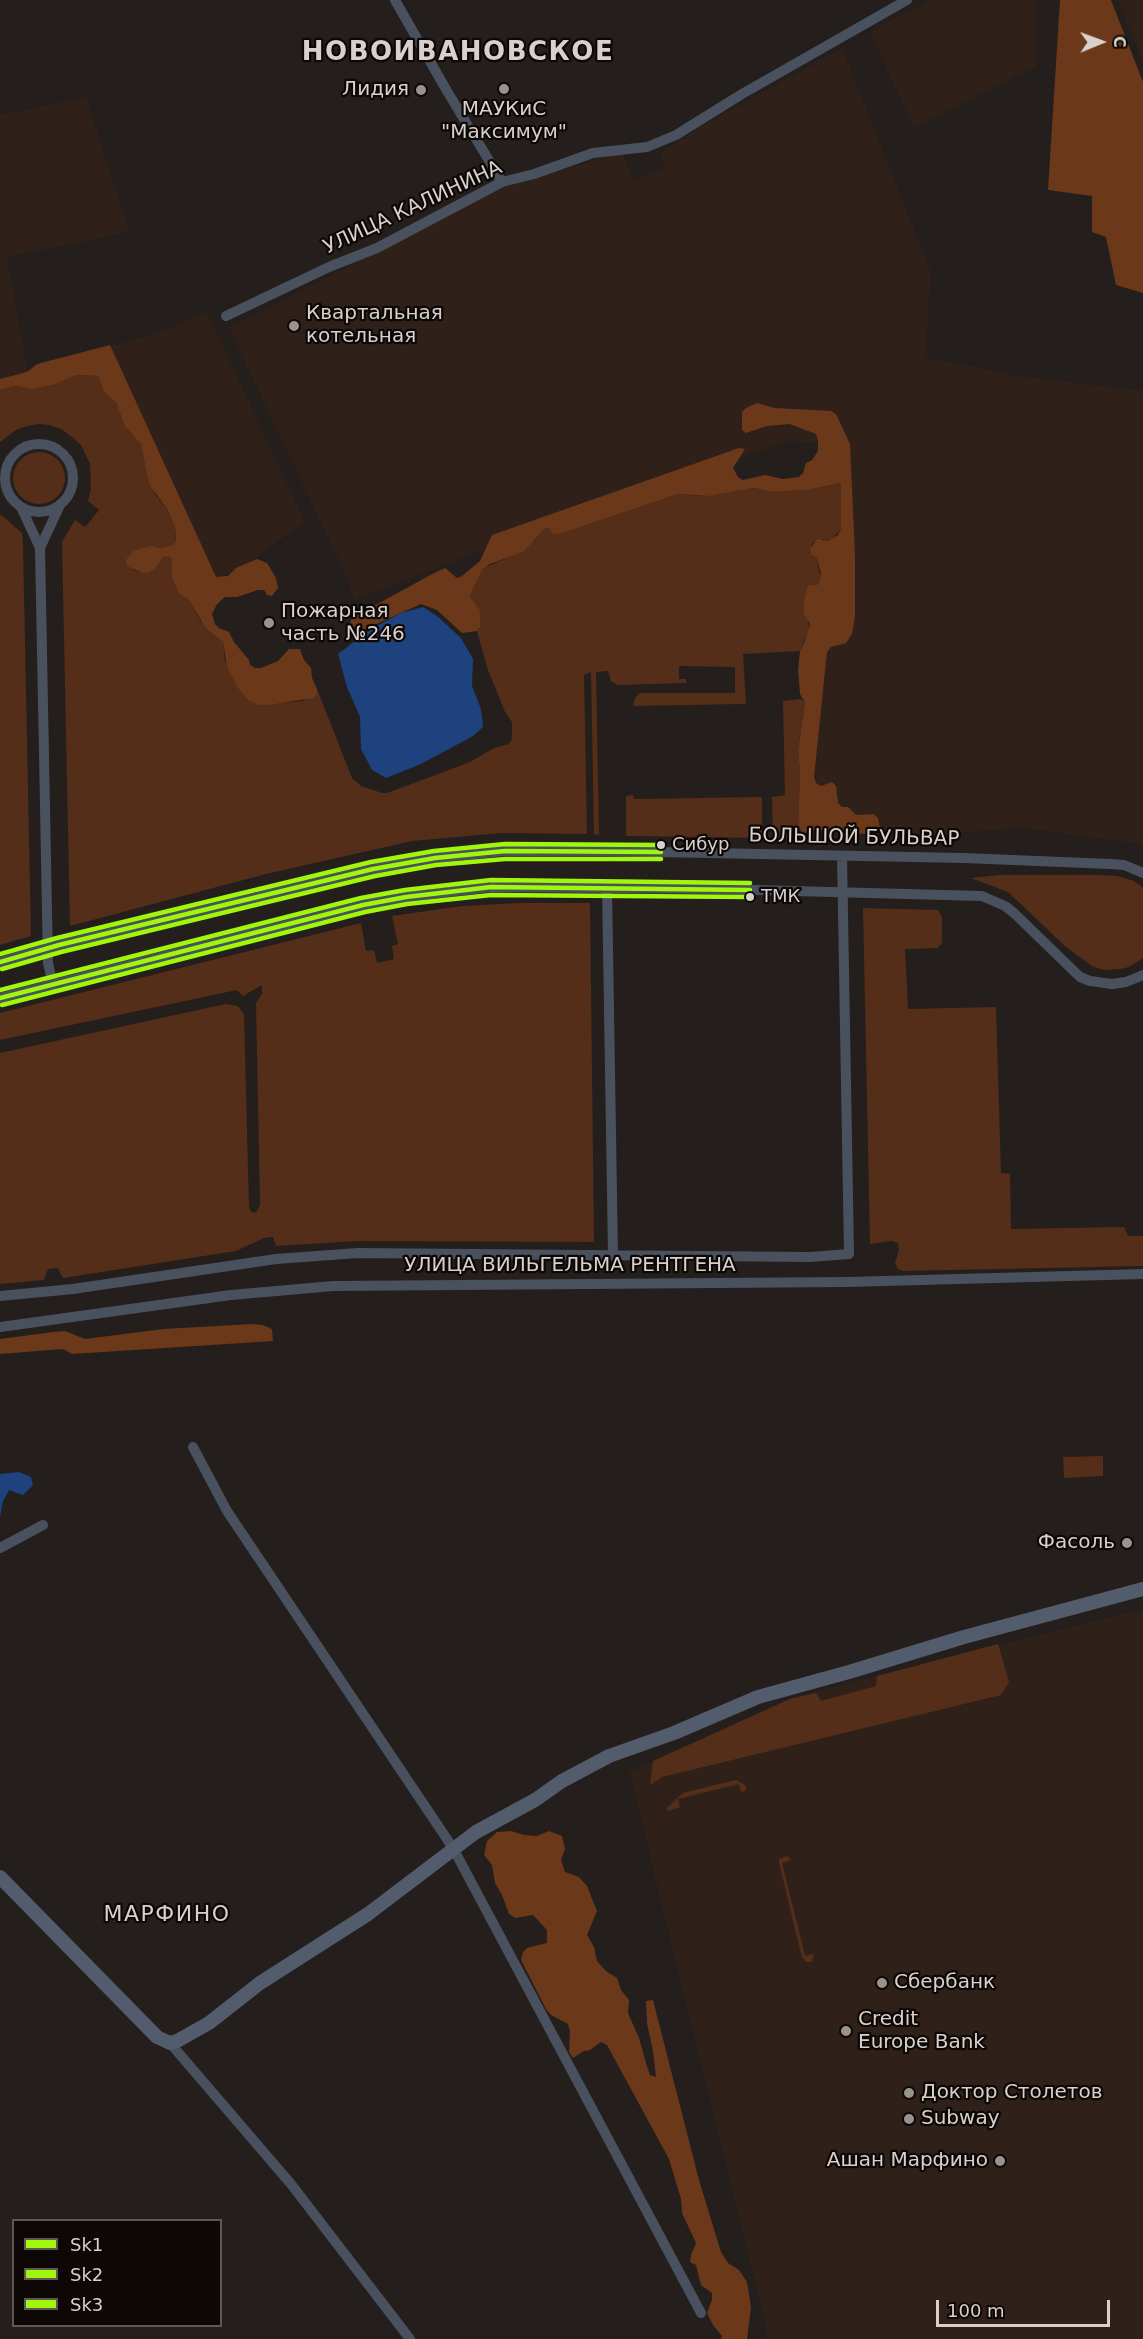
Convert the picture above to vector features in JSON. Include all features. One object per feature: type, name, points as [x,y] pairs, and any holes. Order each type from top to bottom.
[{"type":"street","points":[[395,0],[502,182]]},
{"type":"street","name":"УЛИЦА КАЛИНИНА","points":[[226,316],[329,267],[377,248],[502,182],[534,174],[593,153],[647,147],[676,135],[742,94],[907,0]]},
{"type":"street","points":[[40,548],[5,483],[4,465],[22,449],[42,444],[60,452],[71,468],[73,478],[72,488],[49,525],[40,548],[48,963],[53,985]]},
{"type":"street","points":[[0,492],[30,511],[41,512],[61,505]]},
{"type":"street","name":"БОЛЬШОЙ БУЛЬВАР","points":[[0,962],[373,869],[435,858],[517,851],[842,856],[1111,864],[1124,865],[1143,873]]},
{"type":"street","points":[[842,856],[842,892]]},
{"type":"street","points":[[0,998],[363,905],[406,897],[491,887],[607,887],[982,896],[1005,906],[1014,913],[1080,976],[1090,981],[1112,984],[1140,978]]},
{"type":"street","points":[[607,887],[613,1255]]},
{"type":"street","name":"УЛИЦА ВИЛЬГЕЛЬМА РЕНТГЕНА","points":[[0,1296],[73,1289],[288,1257],[379,1253],[810,1257],[849,1254],[842,892]]},
{"type":"street","name":"УЛИЦА ВИЛЬГЕЛЬМА РЕНТГЕНА","points":[[0,1327],[231,1295],[333,1286],[847,1282],[1143,1274]]},
{"type":"street","points":[[193,1448],[226,1511],[453,1848],[701,2313]]},
{"type":"street","points":[[0,1548],[43,1525]]},
{"type":"street","points":[[170,2043],[182,2039],[209,2023],[260,1983],[368,1914],[453,1848],[498,1819],[609,1756],[674,1733],[758,1697],[964,1637],[1143,1589]]},
{"type":"street","points":[[0,1876],[157,2037],[170,2043],[291,2184],[410,2339]]},
{"type":"shaded area","points":[[929,0],[1037,0],[1036,66],[914,128],[870,32]]},
{"type":"shaded area","points":[[1060,0],[1111,0],[1143,82],[1143,293],[1116,285],[1106,237],[1092,232],[1092,196],[1048,190]]},
{"type":"shaded area","points":[[1118,0],[1143,0],[1143,64]]},
{"type":"shaded area","points":[[842,48],[931,272],[925,358],[1004,374],[1143,391],[1143,844],[1022,828],[931,835],[805,826],[848,444],[789,441],[525,534],[354,600],[348,580],[229,328],[491,191],[586,163],[621,150],[634,181],[664,167],[660,153],[702,126]]},
{"type":"shaded area","points":[[86,97],[130,232],[7,257],[28,373],[0,379],[0,115]]},
{"type":"shaded area","points":[[207,312],[305,522],[244,566],[212,581],[108,347],[166,330]]},
{"type":"shaded area","points":[[110,345],[216,577],[228,576],[236,568],[257,559],[267,563],[276,578],[278,588],[272,596],[267,595],[264,590],[258,590],[237,597],[225,597],[217,604],[212,614],[215,624],[229,632],[249,660],[250,665],[255,668],[278,661],[289,649],[300,649],[304,660],[311,668],[317,689],[317,694],[313,698],[269,705],[258,705],[248,700],[237,687],[227,667],[223,642],[205,627],[189,600],[179,594],[172,578],[172,560],[169,556],[163,557],[157,567],[148,573],[142,573],[127,566],[126,560],[133,551],[150,546],[161,548],[173,545],[176,540],[175,528],[169,512],[149,484],[141,444],[125,426],[117,404],[104,392],[98,376],[76,375],[54,385],[32,389],[15,386],[0,390],[0,379],[27,372],[37,364]]},
{"type":"shaded area","points":[[76,375],[98,376],[104,392],[117,404],[141,444],[155,494],[169,512],[175,528],[176,540],[173,545],[156,547],[132,569],[142,573],[157,567],[163,557],[169,555],[172,560],[172,578],[179,594],[189,600],[200,620],[223,642],[225,661],[237,687],[258,705],[302,701],[316,694],[317,689],[352,778],[361,786],[382,793],[470,762],[494,748],[509,744],[512,739],[512,722],[505,712],[488,670],[477,631],[480,627],[480,610],[470,596],[482,570],[523,551],[545,528],[563,533],[678,494],[701,496],[754,488],[772,492],[808,490],[842,483],[841,529],[827,541],[823,539],[813,543],[810,549],[811,555],[816,557],[821,579],[819,584],[814,585],[808,618],[809,630],[800,651],[743,654],[746,704],[633,706],[635,698],[640,693],[735,693],[735,667],[679,666],[679,679],[686,679],[686,683],[618,685],[611,681],[608,671],[596,672],[599,835],[594,834],[591,672],[584,675],[587,834],[501,833],[412,841],[266,874],[70,926],[62,542],[75,520],[85,527],[99,510],[88,501],[91,489],[90,464],[81,445],[61,429],[39,424],[27,426],[16,430],[0,442],[0,390],[15,386],[32,389],[54,385]]},
{"type":"shaded area","points":[[757,403],[774,408],[831,411],[836,414],[850,444],[855,616],[852,634],[846,643],[831,647],[827,652],[814,777],[816,783],[821,786],[832,782],[836,786],[838,803],[842,807],[848,807],[856,815],[873,814],[878,818],[880,829],[877,832],[866,834],[814,830],[804,833],[798,827],[800,772],[798,750],[805,703],[800,694],[798,670],[800,651],[810,624],[804,614],[804,602],[808,586],[819,584],[821,573],[816,557],[811,555],[810,549],[817,539],[828,541],[838,535],[841,529],[841,483],[808,490],[772,492],[754,488],[707,496],[678,494],[563,533],[552,534],[550,529],[545,528],[523,552],[490,564],[482,570],[470,596],[480,610],[480,627],[477,631],[462,633],[437,610],[421,604],[354,634],[350,623],[352,618],[434,573],[445,568],[457,578],[462,576],[480,561],[492,535],[739,448],[745,449],[733,468],[738,477],[743,480],[765,475],[783,479],[799,477],[806,463],[812,460],[818,451],[816,434],[790,424],[767,426],[746,433],[742,430],[742,412]]},
{"type":"shaded area","points":[[39,452],[49,454],[57,460],[63,468],[65,478],[63,488],[57,496],[49,502],[39,504],[29,502],[21,496],[15,488],[13,478],[15,468],[21,460],[29,454]]},
{"type":"shaded area","points":[[0,514],[22,533],[23,545],[31,936],[0,945]]},
{"type":"shaded area","points":[[801,699],[805,703],[798,750],[800,772],[798,827],[804,833],[804,839],[773,838],[772,797],[785,795],[783,701]]},
{"type":"shaded area","points":[[633,795],[634,799],[762,797],[762,838],[628,836],[626,835],[626,796]]},
{"type":"shaded area","points":[[1000,875],[1096,875],[1117,876],[1134,881],[1143,888],[1143,958],[1129,967],[1120,969],[1104,970],[1092,966],[1066,947],[1008,892],[971,878]]},
{"type":"shaded area","points":[[590,903],[594,1242],[358,1241],[276,1246],[273,1237],[264,1238],[236,1251],[63,1278],[58,1268],[48,1269],[44,1280],[0,1284],[0,1053],[226,1004],[238,1006],[244,1014],[249,1207],[251,1212],[256,1213],[260,1205],[256,1003],[262,994],[262,985],[243,996],[237,990],[0,1040],[0,1013],[361,923],[366,951],[374,950],[377,963],[394,959],[392,946],[398,944],[392,916],[462,906]]},
{"type":"shaded area","points":[[863,908],[938,910],[942,917],[942,942],[938,948],[905,949],[908,1009],[996,1007],[1001,1173],[1010,1174],[1011,1229],[1124,1227],[1128,1236],[1143,1236],[1143,1266],[903,1271],[898,1269],[895,1263],[899,1250],[898,1243],[892,1241],[870,1244]]},
{"type":"shaded area","points":[[252,1324],[272,1329],[273,1341],[72,1354],[63,1349],[0,1354],[0,1339],[53,1332],[65,1331],[85,1339],[163,1329]]},
{"type":"shaded area","points":[[1103,1456],[1103,1476],[1064,1478],[1063,1457]]},
{"type":"shaded area","points":[[1143,1609],[1143,2339],[767,2339],[767,2329],[629,1772],[790,1698]]},
{"type":"shaded area","points":[[998,1644],[1009,1682],[1001,1695],[662,1777],[650,1785],[653,1761],[790,1699],[816,1693],[821,1701],[876,1686],[877,1676]]},
{"type":"shaded area","points":[[736,1780],[745,1785],[747,1790],[741,1792],[739,1784],[678,1799],[680,1807],[669,1811],[666,1809],[683,1793]]},
{"type":"shaded area","points":[[511,1831],[537,1836],[549,1831],[562,1836],[565,1849],[561,1860],[565,1872],[579,1877],[587,1886],[597,1911],[587,1935],[594,1947],[597,1961],[617,1978],[621,1990],[629,2000],[628,2013],[639,2038],[650,2075],[656,2077],[647,2023],[646,2001],[653,2000],[699,2180],[721,2252],[728,2263],[739,2270],[747,2282],[751,2307],[747,2339],[721,2339],[722,2336],[707,2313],[712,2293],[701,2285],[696,2265],[690,2262],[696,2243],[682,2213],[681,2199],[669,2159],[607,2045],[601,2042],[573,2058],[569,2052],[568,2024],[551,2015],[546,2009],[521,1960],[527,1948],[547,1943],[547,1930],[533,1915],[515,1918],[509,1914],[495,1883],[492,1865],[484,1855],[487,1841],[497,1832]]},
{"type":"shaded area","points":[[787,1856],[791,1860],[782,1863],[805,1956],[814,1954],[812,1962],[806,1962],[802,1957],[779,1863],[779,1859]]},
{"type":"water","points":[[423,607],[437,616],[461,638],[473,659],[472,686],[481,709],[483,727],[473,736],[421,764],[386,778],[372,770],[361,749],[360,717],[347,687],[338,654],[371,629],[401,613]]},
{"type":"water","points":[[19,1472],[31,1477],[33,1485],[23,1495],[9,1490],[3,1501],[0,1517],[0,1474]]},
{"type":"transit line","name":"Sk3","points":[[0,954],[57,938],[371,862],[434,851],[505,844],[661,845]]},
{"type":"transit line","name":"Sk1","points":[[0,962],[59,945],[373,869],[435,858],[505,851],[661,852]]},
{"type":"transit line","name":"Sk2","points":[[2,969],[61,952],[375,876],[436,865],[505,859],[661,859]]},
{"type":"transit line","name":"Sk3","points":[[0,990],[361,898],[405,890],[491,880],[750,883]]},
{"type":"transit line","name":"Sk1","points":[[0,998],[363,905],[406,897],[491,887],[750,890]]},
{"type":"transit line","name":"Sk2","points":[[2,1005],[365,912],[407,904],[491,895],[750,897]]},
{"type":"place","name":"МАУКиС \"Максимум\"","points":[[504,89]]},
{"type":"place","name":"Лидия","points":[[421,90]]},
{"type":"place","name":"Квартальная котельная","points":[[294,326]]},
{"type":"place","name":"Пожарная часть №246","points":[[269,623]]},
{"type":"place","name":"Сибур","points":[[661,845]]},
{"type":"place","name":"ТМК","points":[[750,897]]},
{"type":"place","name":"Фасоль","points":[[1127,1543]]},
{"type":"place","name":"Сбербанк","points":[[882,1983]]},
{"type":"place","name":"Credit Europe Bank","points":[[846,2031]]},
{"type":"place","name":"Доктор Столетов","points":[[909,2093]]},
{"type":"place","name":"Subway","points":[[909,2119]]},
{"type":"place","name":"Ашан Марфино","points":[[1000,2161]]},
{"type":"district","name":"НОВОИВАНОВСКОЕ","points":[[458,53]]},
{"type":"district","name":"МАРФИНО","points":[[167,1915]]}]
